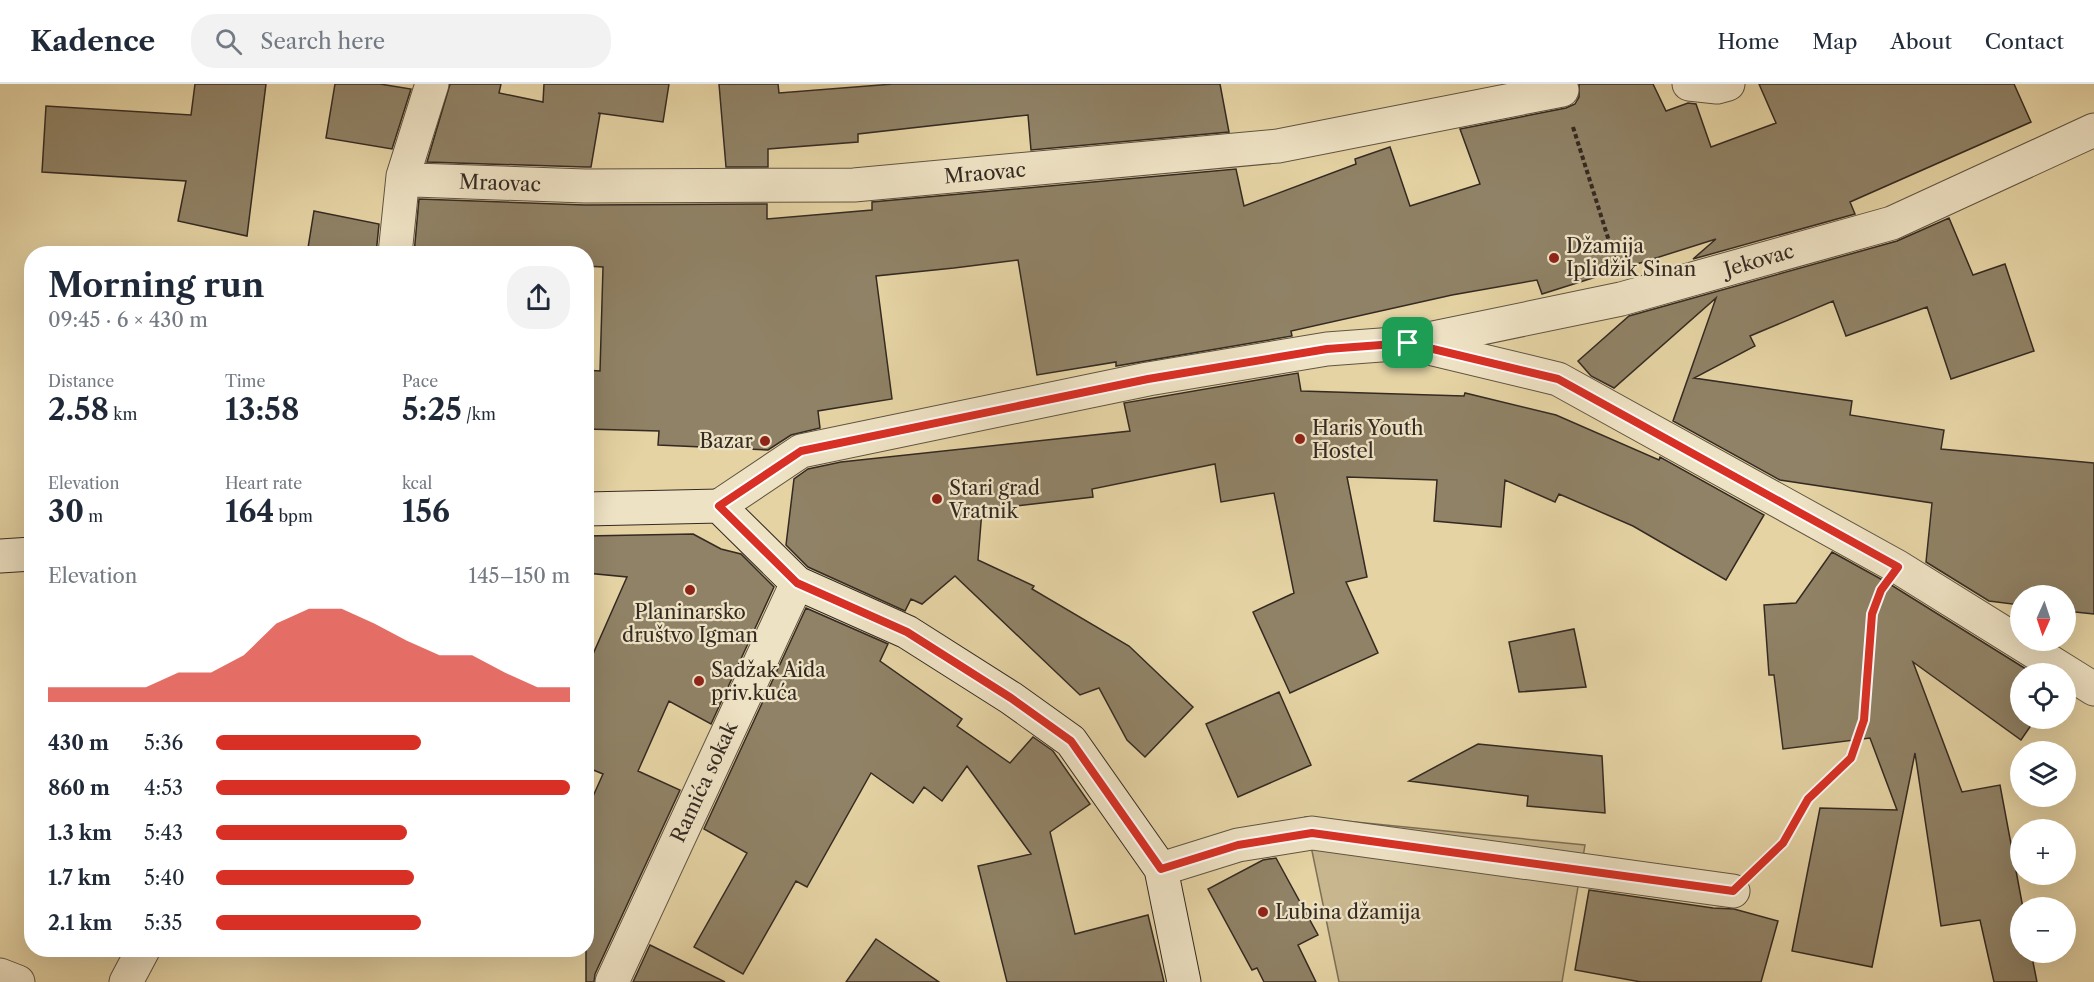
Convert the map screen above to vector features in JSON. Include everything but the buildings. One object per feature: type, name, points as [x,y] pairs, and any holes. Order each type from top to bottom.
[{"type":"street","points":[[396,246],[403,176],[432,84]]},
{"type":"street","points":[[1689,84],[1717,87],[1728,84]]},
{"type":"street","name":"Mraovac","points":[[403,176],[414,180],[585,186],[854,185],[1278,146],[1562,90]]},
{"type":"street","name":"Jekovac","points":[[1408,343],[1621,299],[1892,223],[2094,130]]},
{"type":"street","points":[[594,509],[719,506],[801,451],[1148,379],[1327,349],[1408,343],[1558,379],[1898,567],[2094,689]]},
{"type":"street","points":[[719,506],[797,583],[907,632],[1011,698],[1071,741],[1161,869],[1184,982]]},
{"type":"street","points":[[0,556],[24,554]]},
{"type":"street","name":"Ramića sokak","points":[[612,982],[797,583]]},
{"type":"street","points":[[1161,869],[1238,845],[1312,833],[1733,891]]},
{"type":"street","points":[[126,982],[139,957]]},
{"type":"street","points":[[0,975],[18,982]]},
{"type":"path","points":[[1562,90],[1621,279],[1621,299]]},
{"type":"path","points":[[1733,891],[1783,843],[1808,799],[1851,758],[1864,720],[1872,614],[1881,590],[1898,567]]},
{"type":"shaded area","points":[[1305,817],[1585,845],[1562,982],[1339,982]]},
{"type":"place","name":"Džamija Iplidžik Sinan","points":[[1554,258]]},
{"type":"place","name":"Haris Youth Hostel","points":[[1300,439]]},
{"type":"place","name":"Bazar","points":[[765,441]]},
{"type":"place","name":"Stari grad Vratnik","points":[[937,499]]},
{"type":"place","name":"Planinarsko društvo Igman","points":[[690,590]]},
{"type":"place","name":"Sadžak Aida priv.kuća","points":[[699,681]]},
{"type":"place","name":"Lubina džamija","points":[[1263,912]]},
{"type":"route","points":[[1408,343],[1558,379],[1898,567],[1881,590],[1872,614],[1864,720],[1851,758],[1808,799],[1783,843],[1733,891],[1312,833],[1238,845],[1161,869],[1071,741],[1011,698],[907,632],[797,583],[719,506],[801,451],[1148,379],[1327,349],[1408,343]]}]
